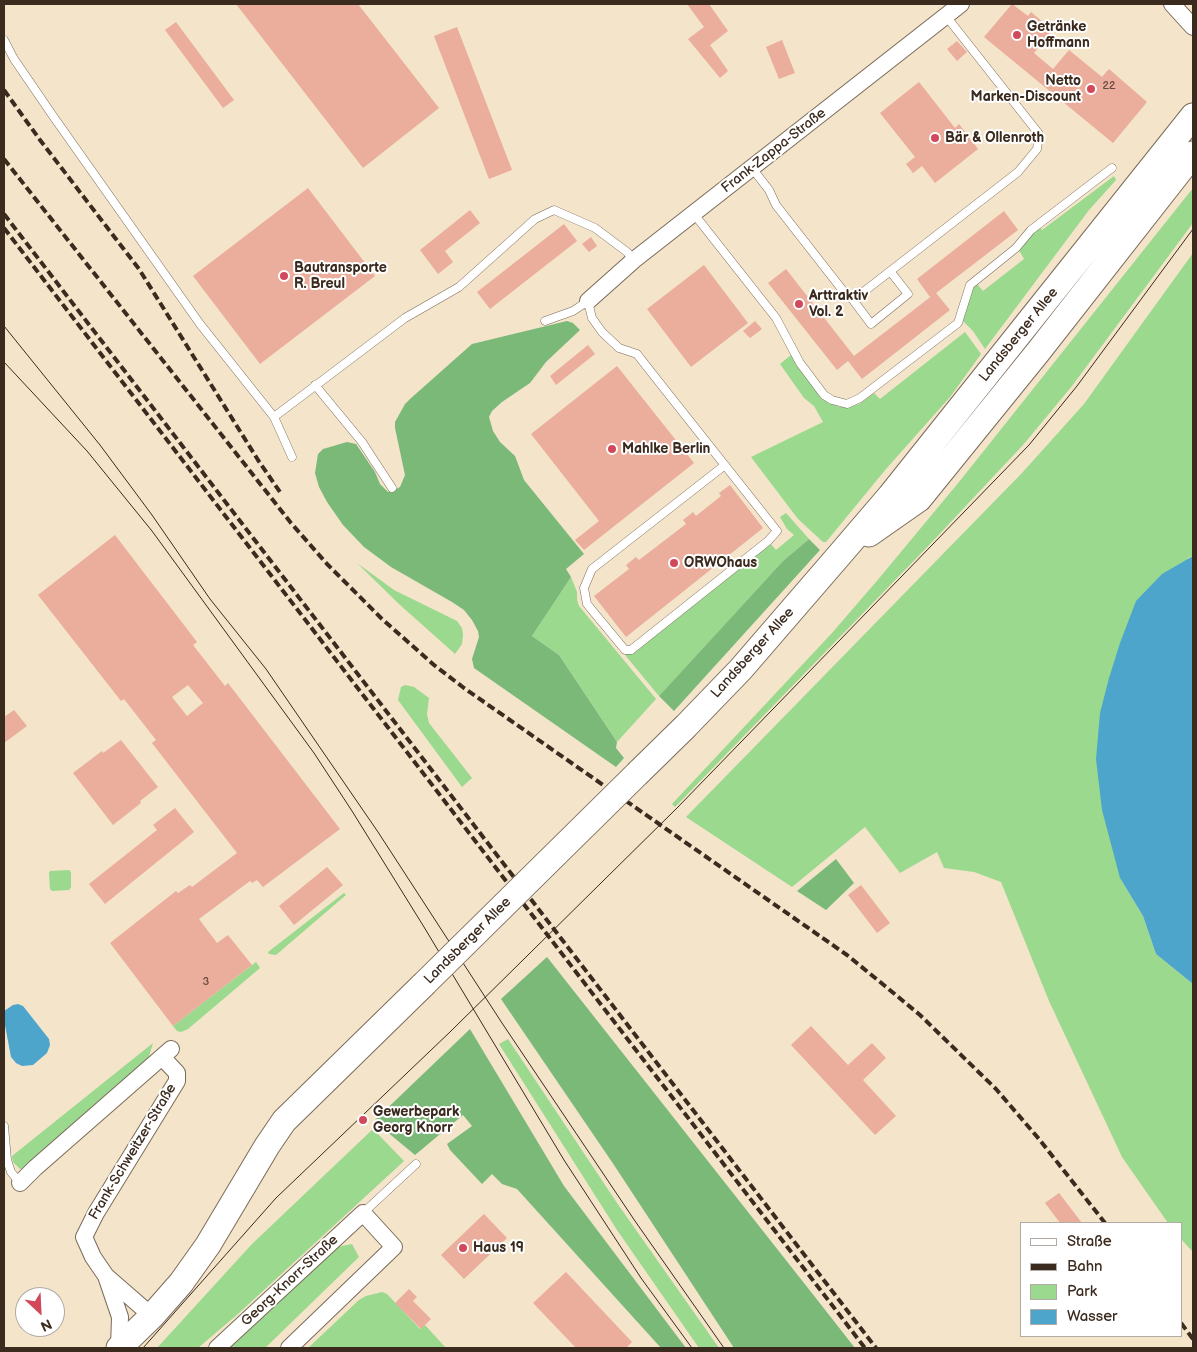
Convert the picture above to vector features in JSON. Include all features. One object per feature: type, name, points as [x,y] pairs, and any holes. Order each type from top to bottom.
[{"type":"main road","name":"Landsberger Allee","points":[[119,1348],[152,1316],[181,1283],[284,1121],[686,726],[741,669],[902,480],[1193,116]]},
{"type":"main road","name":"Landsberger Allee","points":[[842,552],[919,499],[1038,352],[1193,154]]},
{"type":"street","name":"Frank-Zappa-Straße","points":[[588,301],[634,260],[961,4]]},
{"type":"street","points":[[1172,4],[1193,27]]},
{"type":"street","name":"Frank-Schweitzer-Straße","points":[[20,1183],[167,1053],[177,1073],[177,1081],[96,1213],[84,1237],[93,1257],[106,1276],[152,1316]]},
{"type":"street","points":[[289,1348],[394,1246],[363,1213]]},
{"type":"street","name":"Georg-Knorr-Straße","points":[[217,1348],[363,1213]]},
{"type":"street","name":"Frank-Schweitzer-Straße","points":[[106,1276],[120,1317],[119,1348]]},
{"type":"lane","points":[[853,300],[1018,172],[1037,149],[1039,134],[946,16]]},
{"type":"lane","points":[[4,40],[14,59],[53,116],[200,324],[274,417],[292,457]]},
{"type":"lane","points":[[752,168],[769,190],[776,206],[871,324],[908,294],[890,271]]},
{"type":"lane","points":[[694,214],[776,318],[800,363],[824,395],[832,400],[847,404],[860,398],[958,323],[970,285],[1016,248],[1030,230],[1112,168]]},
{"type":"lane","points":[[274,417],[405,318],[459,287],[536,219],[554,210],[595,228],[627,252],[634,260]]},
{"type":"lane","points":[[545,322],[573,311],[588,301],[592,318],[602,332],[620,348],[636,354],[777,531],[760,547],[631,650],[625,650],[587,604],[584,588],[592,569],[724,465]]},
{"type":"lane","points":[[316,386],[362,442],[392,488]]},
{"type":"lane","points":[[4,1126],[11,1172],[20,1183]]},
{"type":"lane","name":"Georg-Knorr-Straße","points":[[363,1213],[416,1164]]},
{"type":"green space","points":[[1114,176],[1116,180],[1089,210],[985,349],[973,331],[962,320],[973,288],[977,284],[983,291],[1024,259],[1019,250],[1039,226],[1042,230]]},
{"type":"green space","points":[[1193,188],[1193,223],[1072,386],[1023,445],[932,542],[675,807],[672,804],[832,633],[876,582],[959,482]]},
{"type":"green space","points":[[1193,253],[1193,556],[1188,558],[1120,878],[1143,916],[1156,954],[1193,984],[1193,1252],[1182,1240],[1182,1222],[1167,1222],[1122,1157],[1049,1001],[1001,882],[974,872],[944,868],[937,852],[900,873],[865,827],[792,887],[686,817],[1022,473],[1084,404]]},
{"type":"green space","points":[[567,321],[573,323],[580,330],[546,362],[530,383],[502,402],[492,411],[489,417],[493,431],[500,442],[515,456],[524,480],[584,554],[566,569],[571,577],[532,636],[559,655],[617,742],[616,748],[624,758],[616,767],[474,668],[472,659],[479,637],[478,631],[464,610],[391,567],[364,547],[343,525],[327,502],[319,487],[315,473],[318,454],[323,449],[347,442],[356,444],[375,472],[380,484],[388,492],[400,487],[405,475],[395,422],[410,399],[472,344]]},
{"type":"green space","points":[[965,332],[981,354],[950,397],[886,469],[826,542],[823,542],[798,519],[751,457],[823,422],[814,406],[804,398],[780,364],[791,355],[827,400],[839,407],[848,407],[859,404],[874,393],[880,399]]},
{"type":"green space","points":[[786,513],[809,539],[783,561],[659,696],[625,655],[761,549],[770,543],[776,550],[794,535],[787,529],[780,517]]},
{"type":"green space","points":[[809,539],[820,550],[674,711],[659,696],[783,561]]},
{"type":"green space","points":[[357,563],[394,590],[457,621],[462,628],[463,635],[462,644],[455,654],[399,604]]},
{"type":"green space","points":[[571,577],[577,592],[579,606],[656,699],[617,742],[559,655],[532,636]]},
{"type":"green space","points":[[405,685],[414,687],[429,698],[427,714],[429,723],[472,778],[462,787],[398,700],[401,687]]},
{"type":"green space","points":[[836,859],[854,883],[826,910],[797,891]]},
{"type":"green space","points":[[69,870],[71,872],[71,887],[69,890],[52,891],[50,889],[50,871]]},
{"type":"green space","points":[[344,893],[346,895],[276,955],[269,954],[268,952]]},
{"type":"green space","points":[[547,957],[855,1348],[734,1348],[614,1165],[501,999]]},
{"type":"green space","points":[[256,962],[260,968],[188,1029],[181,1032],[177,1031],[173,1026]]},
{"type":"green space","points":[[470,1029],[564,1186],[686,1348],[661,1348],[517,1189],[502,1184],[492,1174],[482,1184],[450,1150],[447,1144],[472,1126],[463,1115],[415,1155],[374,1121]]},
{"type":"green space","points":[[508,1039],[617,1203],[719,1348],[699,1348],[617,1230],[499,1044]]},
{"type":"green space","points":[[153,1043],[148,1060],[25,1168],[20,1169],[13,1162],[12,1156]]},
{"type":"green space","points":[[373,1129],[404,1161],[239,1313],[198,1348],[157,1348],[252,1244]]},
{"type":"green space","points":[[352,1244],[359,1257],[265,1348],[224,1348],[332,1248]]},
{"type":"green space","points":[[382,1292],[387,1294],[420,1329],[425,1325],[446,1348],[308,1348],[359,1300]]},
{"type":"water","points":[[1193,556],[1193,984],[1156,954],[1143,916],[1120,878],[1102,810],[1096,759],[1100,713],[1120,643],[1136,601],[1162,574]]},
{"type":"water","points":[[18,1004],[23,1006],[49,1039],[50,1045],[47,1053],[33,1065],[22,1066],[11,1057],[4,1011]]},
{"type":"building","points":[[236,4],[358,4],[439,108],[363,168]]},
{"type":"building","points":[[687,4],[709,4],[728,31],[710,45],[728,71],[720,78],[688,39],[704,27]]},
{"type":"building","name":"Netto Marken-Discount","points":[[1012,4],[1028,16],[1031,12],[1051,29],[1034,53],[1053,69],[1069,50],[1102,77],[1109,69],[1147,102],[1113,143],[984,37]]},
{"type":"building","points":[[176,22],[234,100],[223,108],[165,30]]},
{"type":"building","points":[[457,27],[512,170],[489,179],[434,36]]},
{"type":"building","points":[[782,40],[795,73],[779,79],[766,47]]},
{"type":"building","points":[[957,41],[967,52],[957,61],[947,49]]},
{"type":"building","name":"Bär & Ollenroth","points":[[919,82],[955,128],[959,124],[978,149],[935,183],[922,166],[913,173],[906,164],[915,157],[880,113]]},
{"type":"building","name":"Bautransporte R. Breul","points":[[308,188],[375,276],[260,364],[193,276]]},
{"type":"building","points":[[470,210],[480,223],[445,251],[453,262],[438,274],[420,250]]},
{"type":"building","points":[[1004,211],[1018,230],[936,293],[950,310],[862,379],[848,361],[837,370],[768,283],[786,269],[854,356],[933,295],[930,297],[917,279]]},
{"type":"building","points":[[564,224],[577,241],[490,309],[477,292]]},
{"type":"building","points":[[591,237],[597,246],[589,252],[582,244]]},
{"type":"building","points":[[704,265],[748,323],[691,367],[647,309]]},
{"type":"building","points":[[755,321],[762,329],[750,338],[743,331]]},
{"type":"building","points":[[588,345],[595,354],[556,385],[550,376]]},
{"type":"building","name":"Mahlke Berlin","points":[[617,366],[694,463],[584,550],[575,540],[599,521],[531,434]]},
{"type":"building","name":"ORWOhaus","points":[[730,485],[763,528],[626,637],[594,596],[629,569],[626,565],[636,557],[639,560],[686,524],[683,520],[693,512],[696,516],[721,496],[719,493]]},
{"type":"building","points":[[115,535],[197,642],[193,645],[225,686],[228,683],[340,829],[263,887],[257,880],[252,883],[250,881],[199,919],[217,943],[228,935],[252,965],[173,1026],[110,943],[176,891],[178,893],[190,885],[192,887],[237,853],[152,743],[156,740],[124,699],[121,701],[38,595]],"holes":[[[188,685],[203,703],[187,716],[172,697]]]},
{"type":"building","points":[[14,710],[27,726],[4,743],[4,717]]},
{"type":"building","points":[[121,740],[158,787],[113,825],[73,773],[102,751],[103,753]]},
{"type":"building","points":[[175,808],[194,832],[105,904],[89,884],[157,830],[153,825]]},
{"type":"building","points":[[327,867],[343,885],[294,925],[279,906]]},
{"type":"building","points":[[861,885],[890,923],[877,933],[848,895]]},
{"type":"building","points":[[811,1026],[848,1065],[872,1043],[886,1058],[863,1080],[896,1116],[875,1135],[791,1045]]},
{"type":"building","points":[[1059,1193],[1081,1222],[1059,1222],[1045,1203]]},
{"type":"building","name":"Haus 19","points":[[484,1214],[507,1238],[464,1279],[441,1255]]},
{"type":"building","points":[[566,1272],[632,1342],[626,1348],[576,1348],[533,1303]]},
{"type":"building","points":[[409,1289],[417,1297],[413,1301],[431,1319],[421,1329],[395,1303]]},
{"type":"tram line","points":[[143,1348],[276,1198],[451,1031],[677,808],[1029,445],[1077,386],[1193,229]]},
{"type":"tram line","points":[[4,326],[100,445],[152,515],[210,599],[266,669],[378,832],[502,1023],[635,1221],[724,1348]]},
{"type":"tram line","points":[[4,362],[87,451],[152,531],[314,753],[424,927],[564,1160],[641,1278],[692,1348]]},
{"type":"railway","points":[[4,90],[139,269],[258,460],[282,495]]},
{"type":"railway","points":[[4,159],[291,523],[327,564],[381,618],[434,665],[464,688],[847,955],[920,1015],[996,1089],[1039,1139],[1104,1222]]},
{"type":"railway","points":[[4,214],[876,1348]]},
{"type":"railway","points":[[4,228],[865,1348]]},
{"type":"railway","points":[[1182,1324],[1193,1339]]},
{"type":"place","name":"Getränke Hoffmann","points":[[1017,35]]},
{"type":"place","name":"Netto Marken-Discount","points":[[1091,89]]},
{"type":"place","name":"Bär & Ollenroth","points":[[935,138]]},
{"type":"place","name":"Bautransporte R. Breul","points":[[284,276]]},
{"type":"place","name":"Arttraktiv Vol. 2","points":[[799,304]]},
{"type":"place","name":"Mahlke Berlin","points":[[612,449]]},
{"type":"place","name":"ORWOhaus","points":[[674,563]]},
{"type":"place","name":"Gewerbepark Georg Knorr","points":[[363,1120]]},
{"type":"place","name":"Haus 19","points":[[463,1248]]}]
